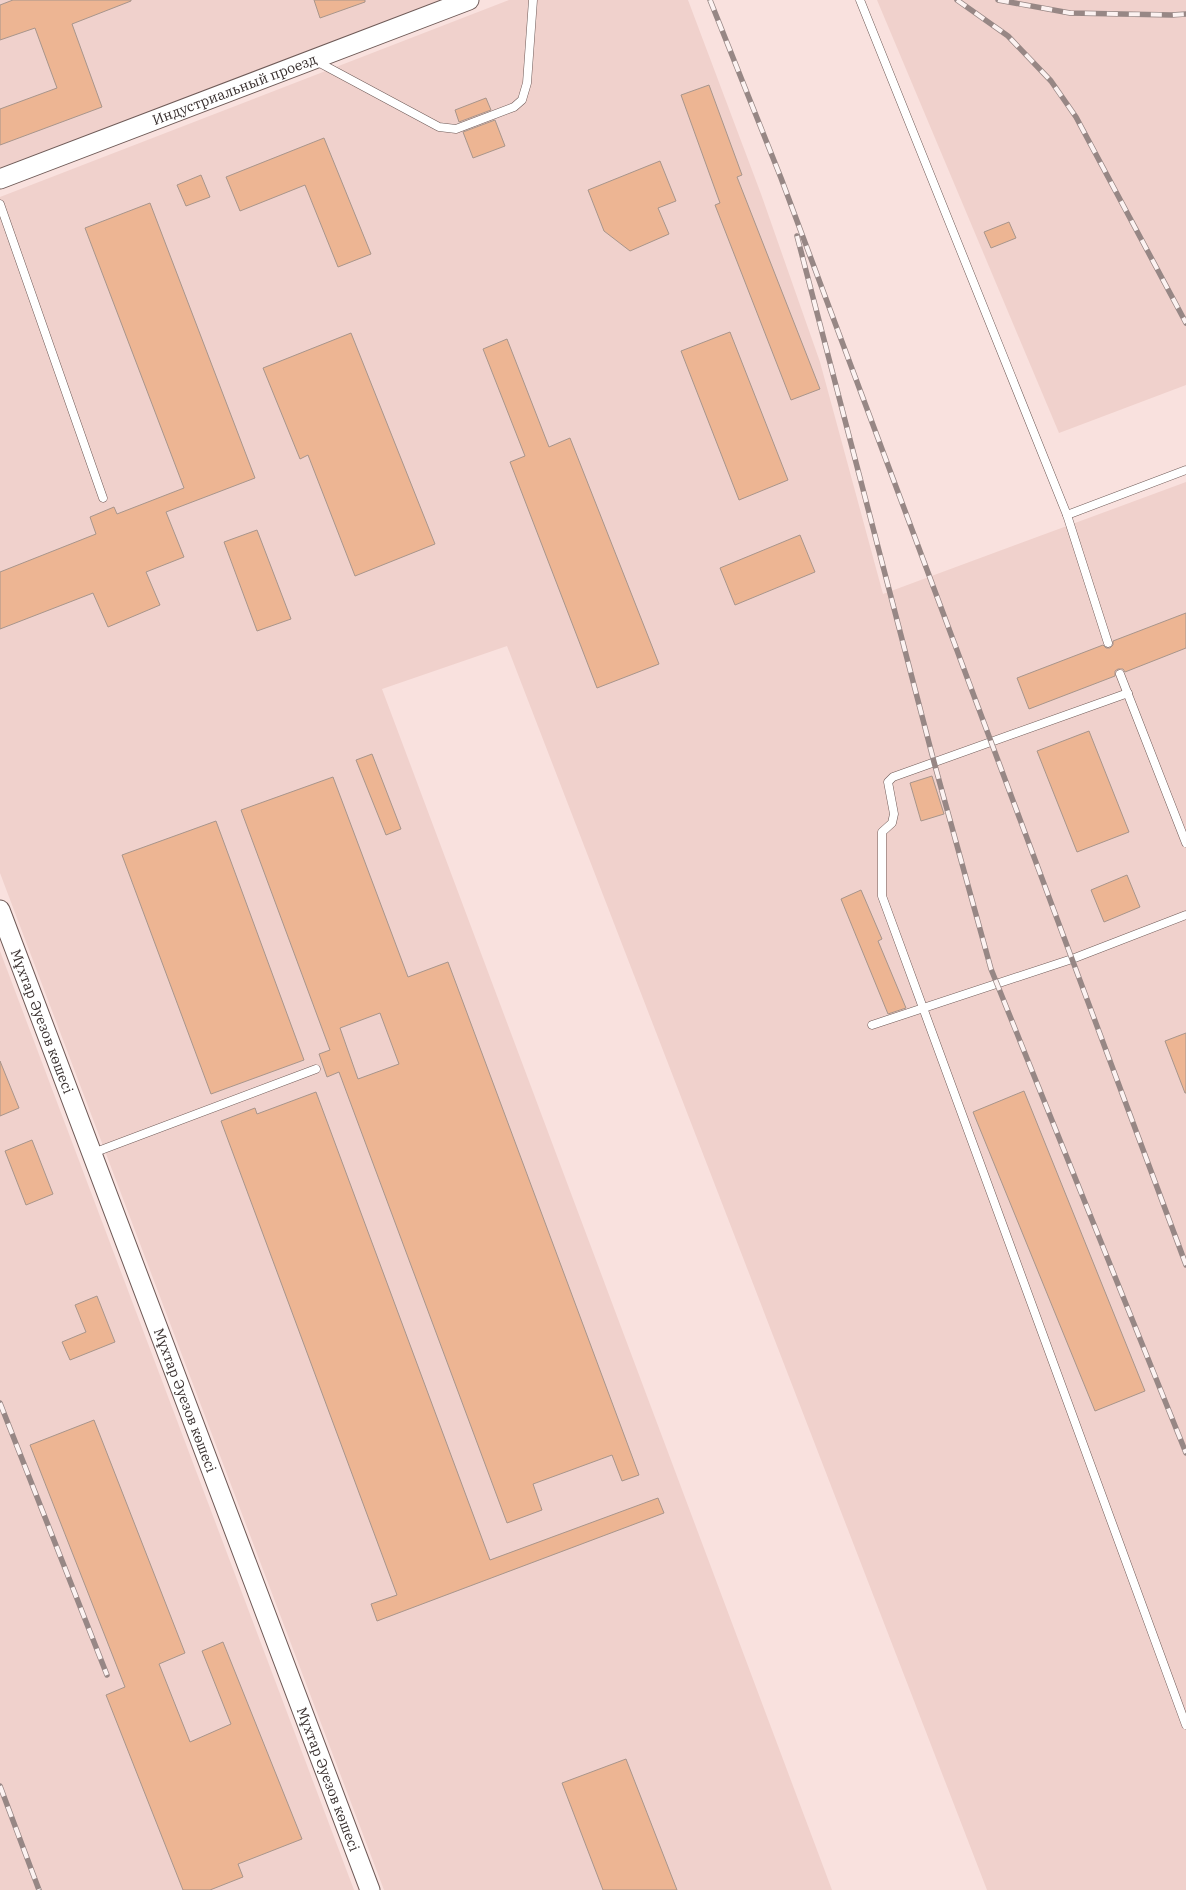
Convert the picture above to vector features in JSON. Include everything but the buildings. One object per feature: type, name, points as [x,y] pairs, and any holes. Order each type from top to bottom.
[{"type":"street","name":"Индустриальный проезд","points":[[0,179],[469,0]]},
{"type":"street","name":"Мұхтар Әуезов көшесі","points":[[0,910],[370,1890]]},
{"type":"lane","points":[[314,60],[439,127],[456,129],[514,107],[522,100],[527,83],[533,0]]},
{"type":"lane","points":[[860,0],[1067,515],[1108,643]]},
{"type":"lane","points":[[0,204],[104,498]]},
{"type":"lane","points":[[1067,515],[1186,470]]},
{"type":"lane","points":[[1120,674],[1186,843]]},
{"type":"lane","points":[[1128,693],[893,776],[888,782],[894,814],[892,823],[882,832],[882,896],[1186,1725]]},
{"type":"lane","points":[[872,1025],[1072,959],[1186,915]]},
{"type":"lane","points":[[93,1153],[316,1069]]},
{"type":"shaded area","points":[[0,0],[443,0],[0,168]]},
{"type":"shaded area","points":[[509,0],[688,0],[761,194],[820,362],[883,594],[1186,482],[1186,1890],[987,1890],[507,646],[382,689],[832,1890],[384,1890],[0,873],[0,197]]},
{"type":"shaded area","points":[[877,0],[1186,0],[1186,385],[1059,433]]},
{"type":"shaded area","points":[[0,951],[354,1890],[0,1890]]},
{"type":"railway","points":[[710,0],[781,178],[1186,1265]]},
{"type":"railway","points":[[957,0],[1008,36],[1051,81],[1076,117],[1186,323]]},
{"type":"railway","points":[[998,0],[1070,13],[1186,14]]},
{"type":"railway","points":[[797,236],[934,762],[991,969],[1186,1453]]},
{"type":"railway","points":[[0,1403],[107,1675]]},
{"type":"railway","points":[[0,1786],[39,1890]]}]
